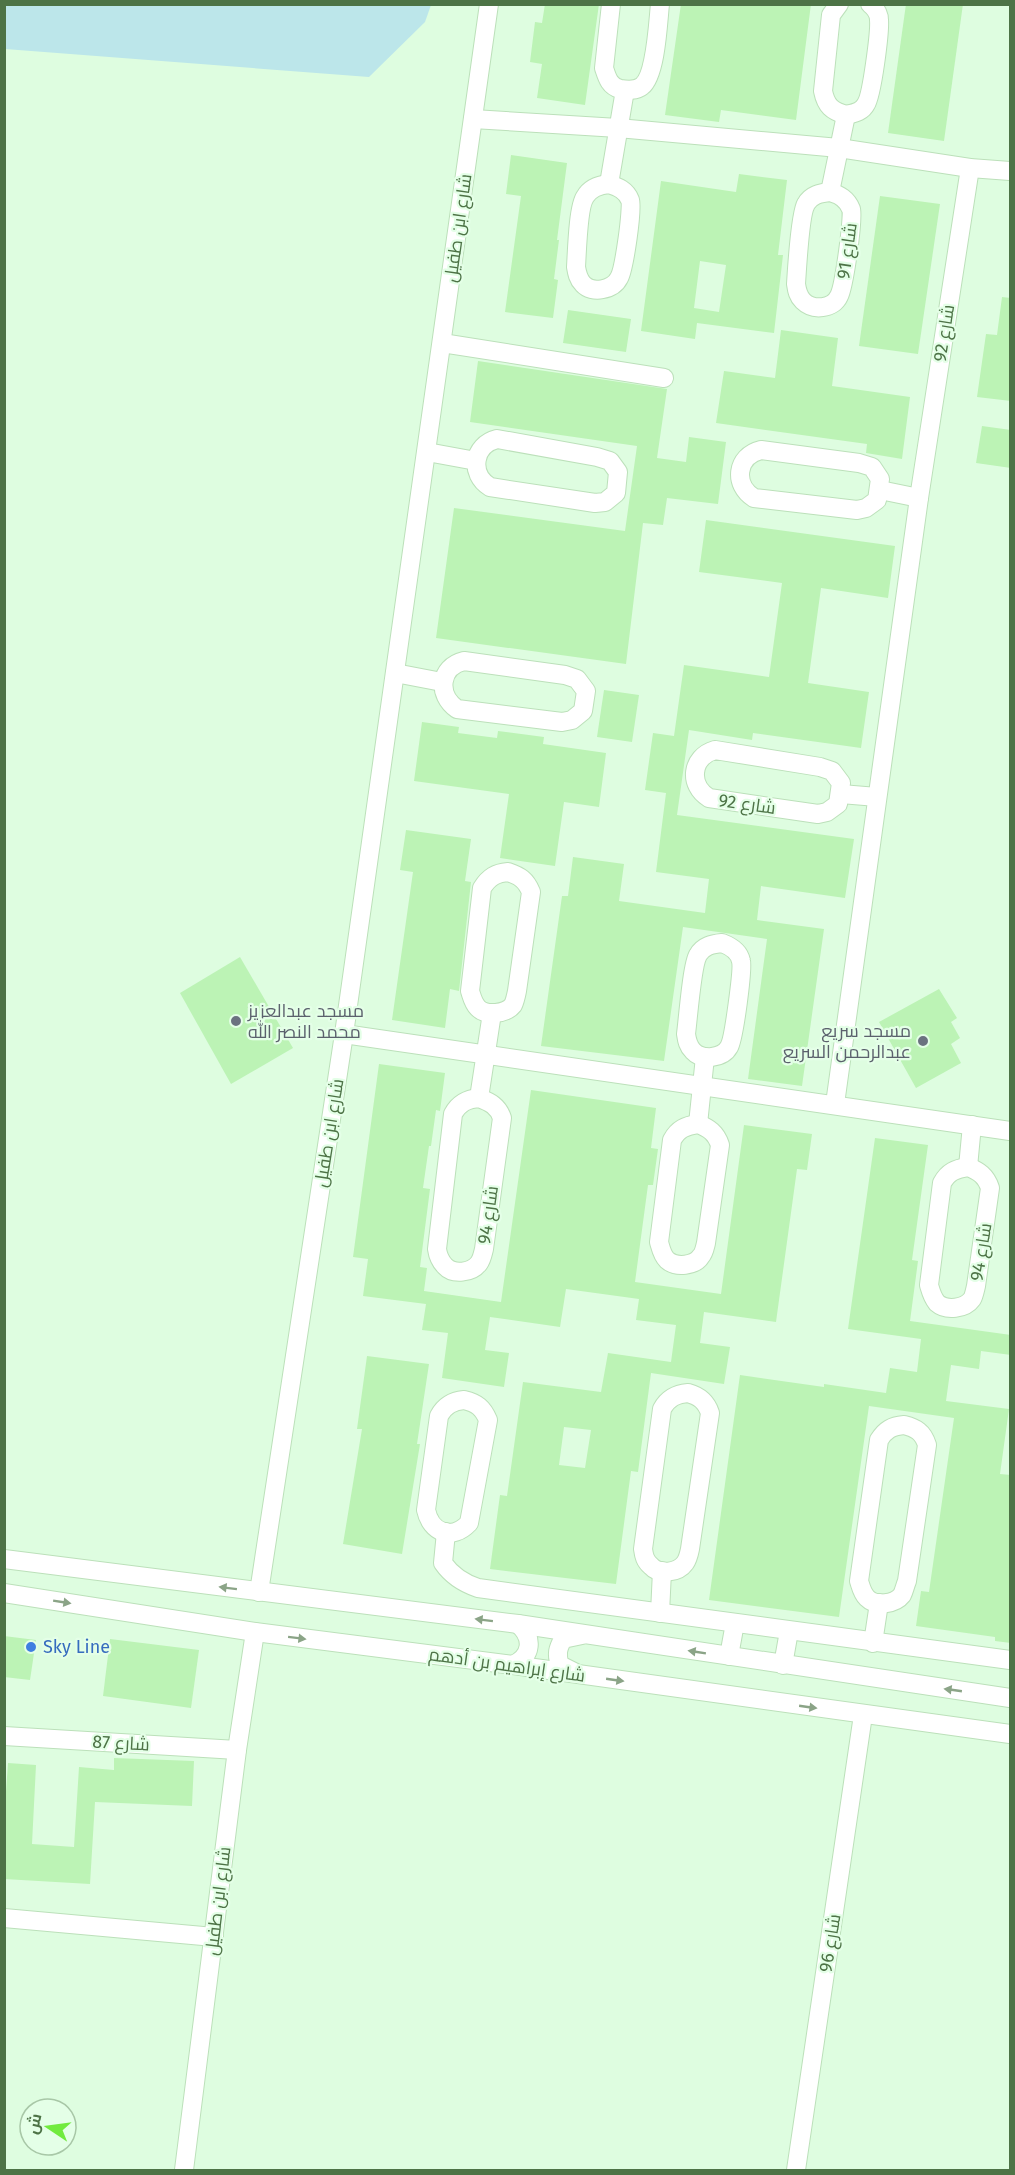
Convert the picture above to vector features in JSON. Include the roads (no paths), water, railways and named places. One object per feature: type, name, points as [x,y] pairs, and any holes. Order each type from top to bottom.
[{"type":"street","name":"شارع ابن طفيل","points":[[259,1592],[344,1034],[489,4]]},
{"type":"street","points":[[611,4],[604,68],[611,84],[625,90],[637,90],[648,81],[652,68],[660,4]]},
{"type":"street","points":[[839,4],[831,15],[823,91],[825,101],[830,108],[846,115],[860,110],[867,104],[870,92],[879,19],[870,4]]},
{"type":"street","points":[[609,184],[625,90]]},
{"type":"street","points":[[830,192],[846,115]]},
{"type":"street","points":[[473,119],[618,128],[839,148],[970,168],[1011,171]]},
{"type":"street","name":"شارع 92","points":[[835,1104],[919,498],[970,168]]},
{"type":"street","points":[[609,184],[626,192],[631,204],[623,267],[619,280],[608,289],[597,289],[587,287],[583,283],[576,267],[583,200],[591,189],[609,184]]},
{"type":"street","name":"شارع 91","points":[[830,192],[846,200],[852,212],[843,285],[839,297],[828,306],[819,308],[803,301],[798,294],[796,284],[804,208],[812,198],[820,193],[830,192]]},
{"type":"street","points":[[442,343],[663,378]]},
{"type":"street","points":[[497,439],[597,456],[610,461],[618,472],[618,484],[612,498],[605,502],[595,503],[490,487],[481,479],[476,470],[476,461],[479,451],[485,444],[497,439]]},
{"type":"street","points":[[760,450],[872,467],[880,479],[880,490],[874,504],[857,510],[754,498],[744,490],[739,472],[748,455],[760,450]]},
{"type":"street","points":[[427,452],[476,461]]},
{"type":"street","points":[[880,490],[919,498]]},
{"type":"street","points":[[464,661],[475,662],[577,679],[586,691],[585,702],[579,716],[562,722],[457,709],[447,700],[442,682],[452,666],[464,661]]},
{"type":"street","points":[[395,673],[442,682]]},
{"type":"street","name":"شارع 92","points":[[715,750],[820,767],[832,771],[841,783],[841,795],[834,808],[827,813],[818,814],[709,798],[699,790],[694,772],[703,755],[715,750]]},
{"type":"street","points":[[841,795],[877,797]]},
{"type":"street","points":[[508,872],[525,880],[531,892],[517,991],[513,1004],[502,1013],[492,1013],[477,1008],[470,991],[479,911],[485,882],[499,873],[508,872]]},
{"type":"street","points":[[722,943],[736,951],[742,963],[733,1035],[729,1047],[723,1054],[705,1057],[693,1051],[688,1044],[686,1034],[696,958],[704,948],[722,943]]},
{"type":"street","points":[[479,1098],[492,1013]]},
{"type":"street","points":[[344,1034],[1011,1131]]},
{"type":"street","points":[[698,1124],[705,1057]]},
{"type":"street","name":"شارع 94","points":[[479,1098],[496,1106],[502,1118],[484,1249],[480,1262],[474,1268],[469,1271],[456,1271],[444,1265],[437,1249],[453,1114],[461,1103],[479,1098]]},
{"type":"street","points":[[698,1124],[714,1133],[720,1144],[706,1243],[702,1255],[691,1264],[679,1264],[666,1259],[659,1242],[672,1140],[680,1130],[698,1124]]},
{"type":"street","points":[[968,1167],[972,1125]]},
{"type":"street","name":"شارع 94","points":[[968,1167],[984,1176],[990,1188],[976,1286],[972,1298],[961,1307],[949,1308],[936,1302],[929,1285],[942,1183],[950,1173],[958,1168],[968,1167]]},
{"type":"street","points":[[687,1393],[698,1396],[704,1401],[710,1413],[688,1556],[686,1562],[675,1571],[662,1571],[650,1566],[643,1549],[662,1409],[670,1398],[687,1393]]},
{"type":"street","points":[[464,1400],[482,1408],[488,1420],[469,1523],[458,1532],[446,1532],[433,1527],[426,1510],[439,1416],[447,1405],[464,1400]]},
{"type":"street","points":[[895,1425],[904,1425],[914,1427],[921,1433],[927,1445],[907,1581],[903,1594],[896,1600],[892,1603],[879,1603],[866,1598],[860,1581],[877,1452],[879,1440],[886,1430],[895,1425]]},
{"type":"street","points":[[446,1532],[443,1563],[451,1574],[465,1584],[478,1588],[1011,1660]]},
{"type":"street","points":[[4,1559],[518,1624],[1011,1698]]},
{"type":"street","points":[[660,1614],[662,1571]]},
{"type":"street","name":"شارع إبراهيم بن أدهم","points":[[4,1593],[255,1632],[1011,1734]]},
{"type":"street","points":[[873,1642],[879,1603]]},
{"type":"street","points":[[729,1656],[735,1623]]},
{"type":"street","points":[[513,1665],[527,1655],[530,1646],[525,1630],[518,1624]]},
{"type":"street","points":[[783,1665],[789,1631]]},
{"type":"street","name":"شارع ابن طفيل","points":[[184,2170],[237,1750],[255,1632]]},
{"type":"street","points":[[579,1675],[560,1665],[557,1657],[558,1647],[563,1639],[586,1634]]},
{"type":"street","name":"شارع 96","points":[[796,2170],[863,1715]]},
{"type":"street","name":"شارع 87","points":[[4,1736],[237,1750]]},
{"type":"street","points":[[4,1918],[214,1937]]},
{"type":"place","name":"مسجد عبدالعزيز محمد النصر الله","points":[[236,1021]]},
{"type":"place","name":"مسجد سريع عبدالرحمن السريع","points":[[923,1041]]},
{"type":"place","name":"Sky Line","points":[[31,1647]]}]
